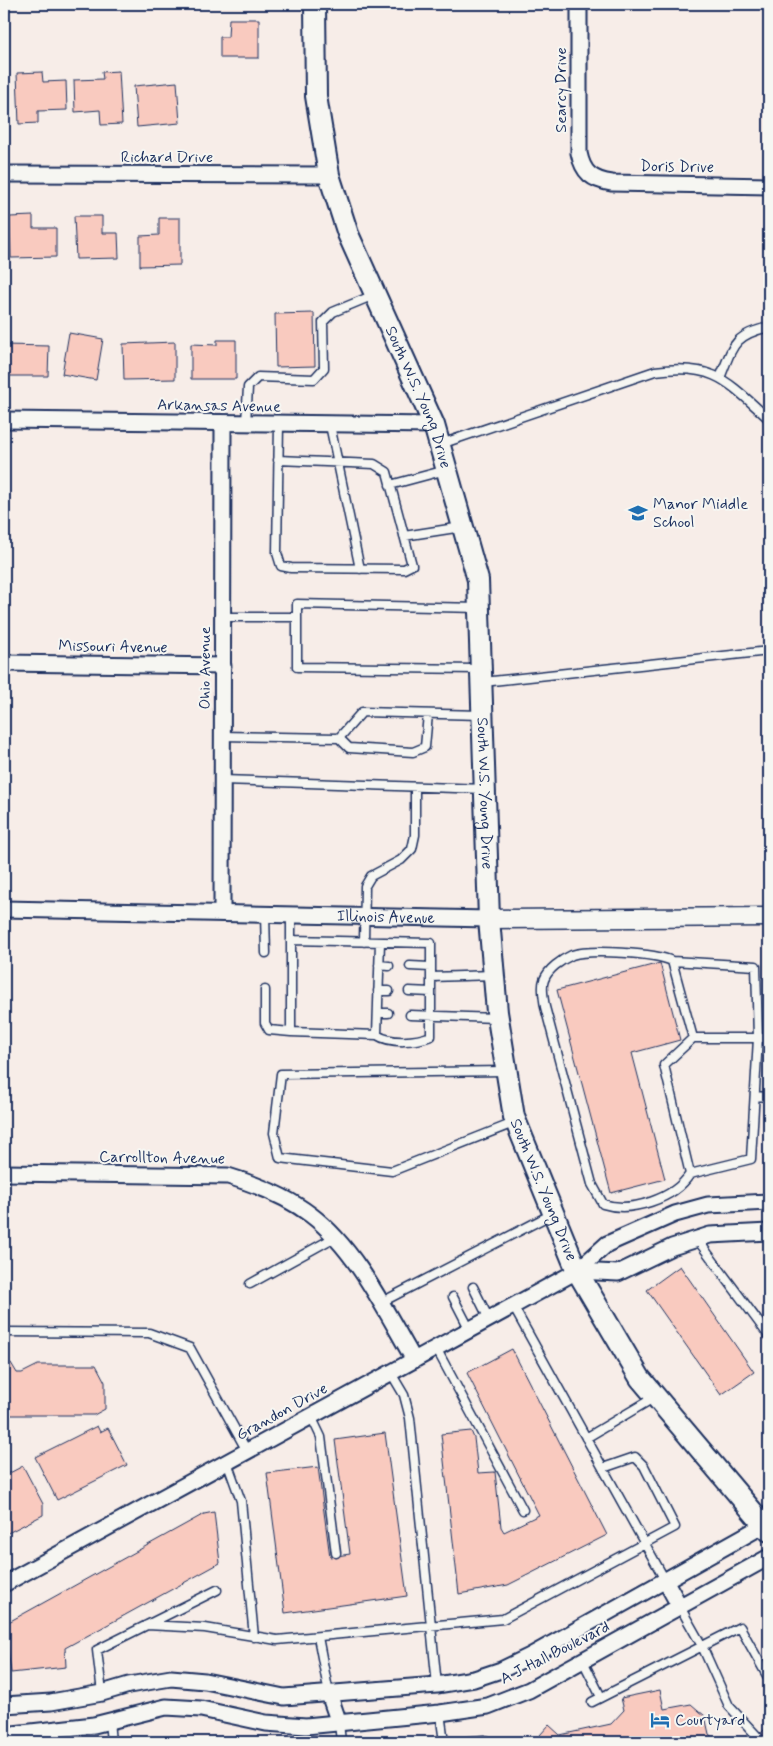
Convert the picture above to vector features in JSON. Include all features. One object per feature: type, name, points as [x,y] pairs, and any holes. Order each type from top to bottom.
[{"type":"main road","name":"South W.S. Young Drive","points":[[315,4],[316,96],[329,175],[348,234],[437,435],[478,580],[489,919],[498,1018],[516,1122],[578,1271],[640,1378],[767,1528]]},
{"type":"street","name":"Searcy Drive","points":[[579,4],[579,153],[587,174]]},
{"type":"street","name":"Richard Drive","points":[[4,174],[329,175]]},
{"type":"street","name":"Doris Drive","points":[[587,174],[598,181],[612,183],[769,186]]},
{"type":"street","name":"Arkansas Avenue","points":[[4,420],[330,425],[437,435]]},
{"type":"street","name":"Ohio Avenue","points":[[222,913],[223,424]]},
{"type":"street","name":"Missouri Avenue","points":[[4,663],[222,666]]},
{"type":"street","name":"Illinois Avenue","points":[[4,909],[489,919],[769,917]]},
{"type":"street","name":"Carrollton Avenue","points":[[4,1172],[228,1176],[259,1186],[311,1215],[335,1237],[380,1303],[414,1360]]},
{"type":"street","name":"Grandon Drive","points":[[4,1584],[578,1271],[607,1244],[675,1214],[708,1205],[769,1202]]},
{"type":"street","points":[[578,1271],[618,1273],[672,1247],[710,1235],[769,1232]]},
{"type":"street","name":"A J Hall Boulevard","points":[[4,1705],[51,1702],[102,1694],[129,1685],[170,1678],[204,1680],[284,1697],[437,1685],[474,1679],[501,1670],[530,1656],[665,1580],[767,1528]]},
{"type":"street","name":"A J Hall Boulevard","points":[[4,1735],[94,1725],[166,1707],[201,1709],[266,1724],[306,1726],[440,1713],[496,1702],[529,1690],[769,1558]]},
{"type":"street","points":[[665,1580],[680,1607]]},
{"type":"street","points":[[437,1685],[440,1713]]},
{"type":"street","points":[[102,1694],[108,1720]]},
{"type":"street","points":[[329,1694],[339,1723]]},
{"type":"lane","points":[[246,424],[248,387],[258,377],[314,378],[324,368],[323,322],[333,312],[376,295]]},
{"type":"lane","points":[[720,378],[738,338],[753,331],[769,327]]},
{"type":"lane","points":[[437,435],[655,371],[681,368],[707,371],[728,382],[769,419]]},
{"type":"lane","points":[[278,460],[374,464],[387,472],[412,565],[404,569],[281,566],[278,553],[278,460],[279,424]]},
{"type":"lane","points":[[330,425],[360,569]]},
{"type":"lane","points":[[390,485],[447,470]]},
{"type":"lane","points":[[404,536],[463,527]]},
{"type":"lane","points":[[479,608],[297,604],[296,668],[481,676],[769,651]]},
{"type":"lane","points":[[222,617],[297,617]]},
{"type":"lane","points":[[339,738],[362,712],[482,715]]},
{"type":"lane","points":[[222,736],[339,738],[349,748],[413,752],[425,747],[428,714]]},
{"type":"lane","points":[[222,780],[484,789]]},
{"type":"lane","points":[[364,942],[365,886],[371,876],[401,860],[412,849],[415,835],[415,787]]},
{"type":"lane","points":[[266,914],[266,953]]},
{"type":"lane","points":[[291,914],[292,1032]]},
{"type":"lane","points":[[265,990],[264,1023],[268,1030],[377,1034],[384,1039],[419,1040],[431,1036],[431,943],[291,940]]},
{"type":"lane","points":[[377,1034],[380,942]]},
{"type":"lane","points":[[596,952],[660,956],[672,961],[756,966],[758,1038],[751,1160],[690,1174],[684,1183],[669,1194],[622,1208],[603,1204],[592,1184],[545,1007],[543,981],[554,966],[574,955],[596,952]]},
{"type":"lane","points":[[672,961],[693,1038]]},
{"type":"lane","points":[[379,965],[389,966]]},
{"type":"lane","points":[[410,966],[430,967]]},
{"type":"lane","points":[[431,977],[494,975]]},
{"type":"lane","points":[[378,991],[389,991]]},
{"type":"lane","points":[[408,991],[431,992]]},
{"type":"lane","points":[[378,1013],[388,1013]]},
{"type":"lane","points":[[410,1014],[498,1018]]},
{"type":"lane","points":[[690,1174],[664,1065],[693,1038],[769,1038]]},
{"type":"lane","points":[[507,1070],[280,1074],[274,1133],[280,1158],[392,1171],[516,1122]]},
{"type":"lane","points":[[755,1096],[769,1097]]},
{"type":"lane","points":[[380,1303],[462,1266],[554,1213]]},
{"type":"lane","points":[[250,1284],[335,1237]]},
{"type":"lane","points":[[697,1239],[769,1336]]},
{"type":"lane","points":[[473,1287],[490,1319]]},
{"type":"lane","points":[[453,1297],[470,1330]]},
{"type":"lane","points":[[512,1306],[665,1580]]},
{"type":"lane","points":[[4,1332],[149,1333],[190,1348],[247,1451]]},
{"type":"lane","points":[[436,1348],[523,1510]]},
{"type":"lane","points":[[391,1373],[404,1395],[410,1418],[429,1626],[437,1685]]},
{"type":"lane","points":[[586,1438],[656,1397]]},
{"type":"lane","points":[[311,1416],[320,1437],[336,1553]]},
{"type":"lane","points":[[148,1625],[205,1628],[277,1640],[504,1619],[675,1527],[644,1466],[635,1456],[603,1468]]},
{"type":"lane","points":[[227,1462],[242,1500],[254,1636]]},
{"type":"lane","points":[[102,1694],[98,1650],[217,1590]]},
{"type":"lane","points":[[680,1607],[702,1646],[729,1706],[758,1737]]},
{"type":"lane","points":[[592,1702],[740,1627],[769,1679]]},
{"type":"lane","points":[[318,1637],[329,1694]]},
{"type":"lane","points":[[582,1661],[601,1697]]},
{"type":"lane","points":[[440,1713],[444,1742]]},
{"type":"lane","points":[[108,1720],[111,1742]]},
{"type":"lane","points":[[339,1723],[341,1742]]},
{"type":"lane","points":[[460,1742],[484,1740],[492,1742]]},
{"type":"building","points":[[89,4],[119,4],[119,7],[89,6]]},
{"type":"building","points":[[229,19],[259,19],[259,58],[220,58],[220,37],[228,37]]},
{"type":"building","points":[[119,71],[122,124],[101,125],[100,110],[75,112],[74,80],[103,79],[102,72]]},
{"type":"building","points":[[42,72],[43,82],[66,81],[67,110],[38,111],[38,123],[19,124],[17,73]]},
{"type":"building","points":[[177,82],[180,123],[137,127],[134,86]]},
{"type":"building","points":[[33,216],[33,228],[56,228],[56,257],[11,258],[10,217]]},
{"type":"building","points":[[74,216],[102,216],[102,233],[118,233],[119,258],[76,259]]},
{"type":"building","points":[[159,218],[180,218],[180,265],[140,266],[140,236],[159,235]]},
{"type":"building","points":[[314,313],[315,366],[276,367],[275,314]]},
{"type":"building","points":[[69,333],[103,339],[96,380],[62,374]]},
{"type":"building","points":[[217,340],[236,340],[236,379],[191,379],[191,344],[217,345]]},
{"type":"building","points":[[175,342],[175,379],[124,380],[123,344]]},
{"type":"building","points":[[4,345],[49,346],[48,376],[4,376]]},
{"type":"building","points":[[660,963],[680,1040],[632,1053],[665,1179],[611,1193],[557,990]]},
{"type":"building","points":[[680,1266],[754,1372],[721,1395],[647,1290]]},
{"type":"building","points":[[512,1349],[607,1535],[508,1585],[459,1594],[441,1434],[471,1431],[474,1438],[478,1473],[495,1472],[501,1527],[504,1532],[539,1515],[467,1373]]},
{"type":"building","points":[[4,1363],[11,1363],[17,1373],[22,1373],[38,1365],[96,1365],[105,1382],[105,1409],[94,1415],[4,1415]]},
{"type":"building","points":[[97,1426],[100,1432],[108,1428],[127,1465],[57,1500],[35,1457]]},
{"type":"building","points":[[385,1433],[407,1596],[285,1613],[267,1473],[318,1467],[330,1557],[350,1554],[335,1440]]},
{"type":"building","points":[[23,1466],[43,1504],[43,1515],[4,1535],[4,1476]]},
{"type":"building","points":[[214,1512],[220,1563],[65,1648],[66,1667],[11,1673],[5,1624],[204,1514]]},
{"type":"building","name":"Courtyard","points":[[660,1690],[664,1709],[691,1704],[705,1716],[709,1734],[718,1742],[542,1742],[540,1735],[549,1725],[560,1735],[611,1724],[624,1710],[621,1698]]},
{"type":"building","name":"Courtyard","points":[[769,1724],[769,1742],[753,1742],[758,1737]]},
{"type":"building","name":"Courtyard","points":[[736,1739],[740,1742],[721,1742]]},
{"type":"place","name":"Manor Middle School","points":[[638,513]]},
{"type":"place","name":"Courtyard","points":[[660,1720]]}]
